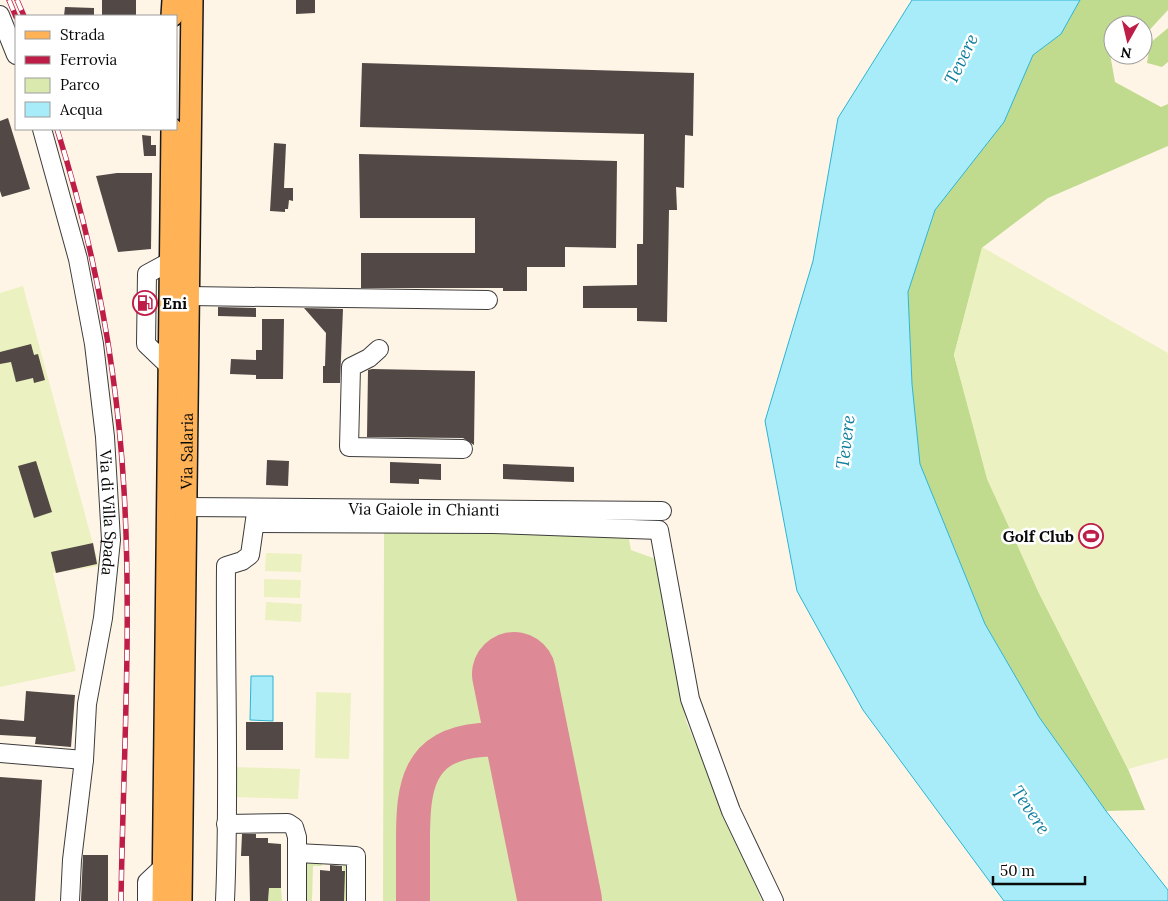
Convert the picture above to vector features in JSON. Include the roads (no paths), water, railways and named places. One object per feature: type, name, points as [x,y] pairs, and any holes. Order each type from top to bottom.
[{"type":"main road","points":[[172,0],[172,15]]},
{"type":"main road","name":"Via Salaria","points":[[181,901],[192,0]]},
{"type":"main road","name":"Via Salaria","points":[[163,901],[172,130]]},
{"type":"street","points":[[0,15],[15,52]]},
{"type":"street","name":"Via di Villa Spada","points":[[42,130],[78,259],[95,354],[105,437],[111,555],[103,618],[87,704],[84,760],[72,860],[70,901]]},
{"type":"street","points":[[189,296],[488,300]]},
{"type":"street","points":[[379,349],[369,358],[351,367],[349,447],[463,449]]},
{"type":"street","name":"Via Gaiole in Chianti","points":[[186,506],[256,515],[662,511]]},
{"type":"street","points":[[225,901],[228,689],[226,566],[242,561],[250,555],[256,515],[659,530],[690,699],[731,811],[774,901]]},
{"type":"street","points":[[0,753],[84,760]]},
{"type":"street","points":[[226,824],[288,823],[294,828],[297,837],[297,901]]},
{"type":"street","points":[[297,853],[356,856],[356,901]]},
{"type":"street","points":[[146,901],[147,882],[163,867]]},
{"type":"water","name":"Tevere","points":[[912,0],[1080,0],[1061,34],[1033,55],[1004,122],[935,210],[908,292],[912,384],[920,464],[985,624],[1039,717],[1106,811],[1168,890],[1168,901],[1004,901],[863,710],[797,591],[765,421],[813,261],[838,118]]},
{"type":"water","points":[[251,676],[273,676],[273,721],[250,720]]},
{"type":"railway","points":[[9,0],[15,15]]},
{"type":"railway","points":[[17,0],[24,15]]},
{"type":"railway","points":[[57,130],[93,262],[102,307],[121,444],[127,592],[121,901]]},
{"type":"place","name":"Eni","points":[[145,303]]},
{"type":"place","name":"Golf Club","points":[[1091,536]]}]
